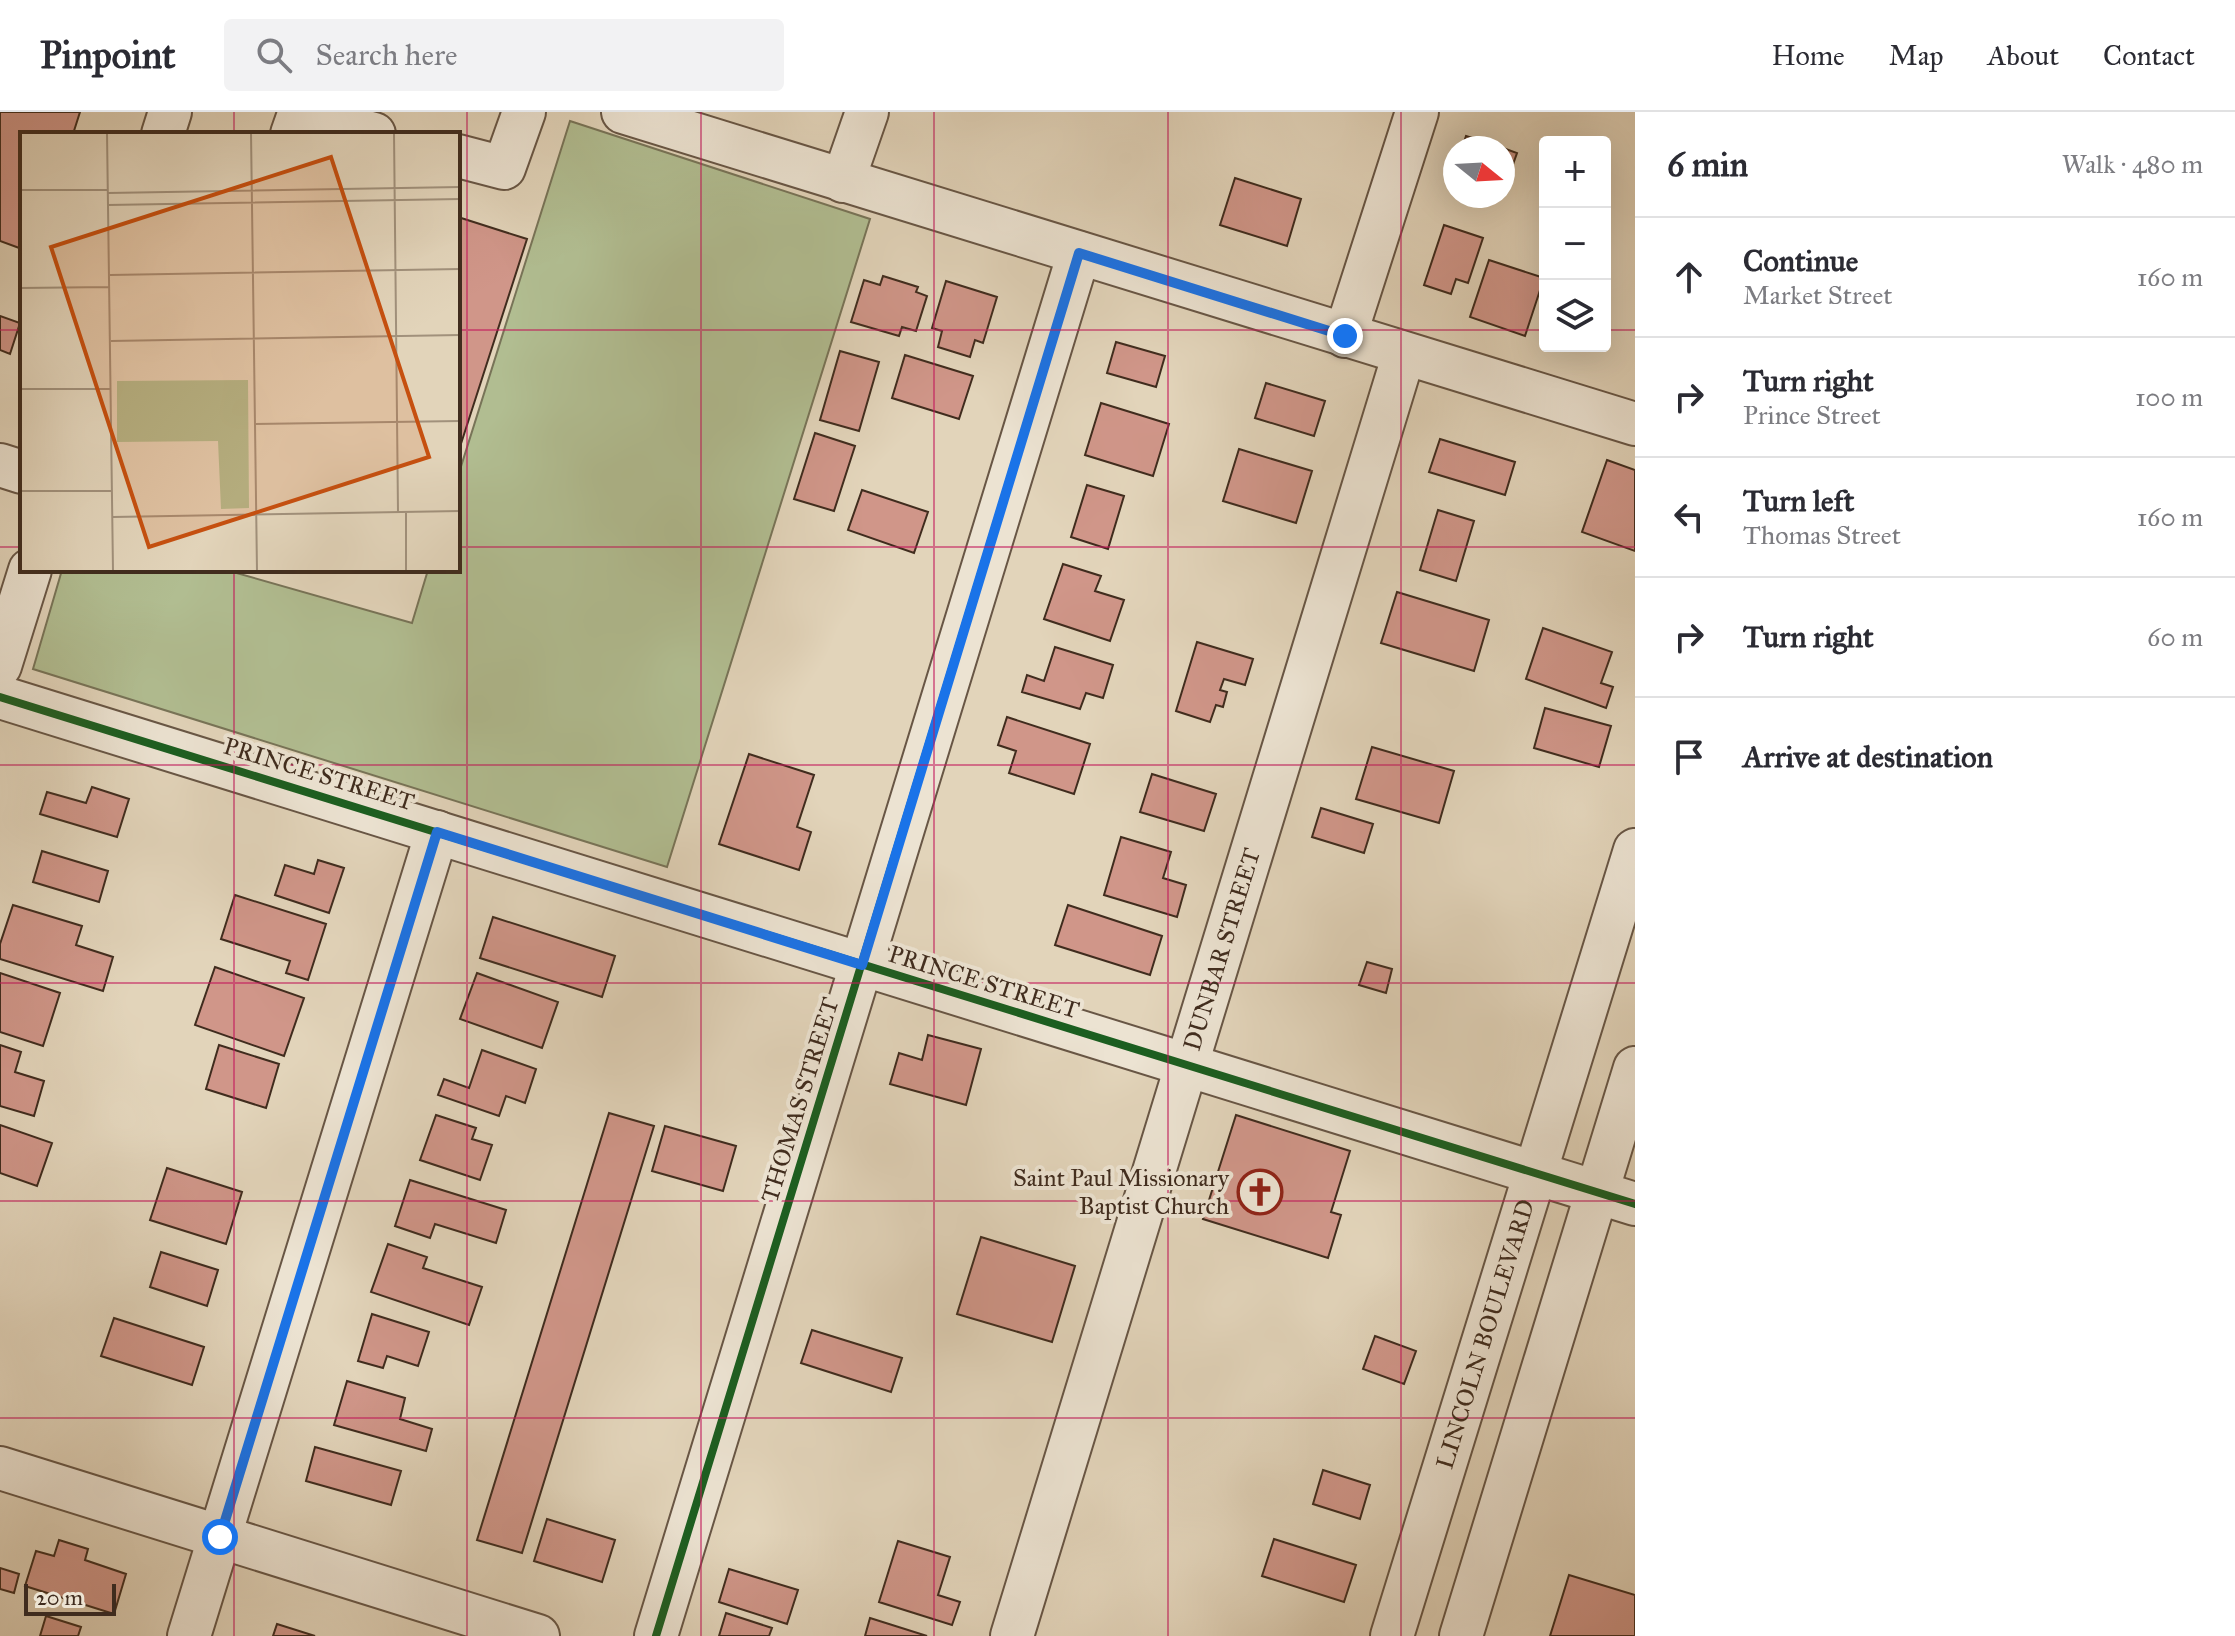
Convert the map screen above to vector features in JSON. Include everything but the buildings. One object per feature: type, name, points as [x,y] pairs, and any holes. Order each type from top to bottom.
[{"type":"street","points":[[164,132],[170,112]]},
{"type":"street","points":[[460,157],[504,168],[524,112]]},
{"type":"street","points":[[623,112],[1635,424]]},
{"type":"street","points":[[843,181],[867,112]]},
{"type":"street","points":[[1345,336],[1417,112]]},
{"type":"street","points":[[308,122],[363,132]]},
{"type":"street","name":"THOMAS STREET","points":[[656,1636],[1079,253]]},
{"type":"street","name":"DUNBAR STREET","points":[[1012,1636],[1404,354]]},
{"type":"street","points":[[0,465],[20,471]]},
{"type":"street","points":[[0,666],[29,572]]},
{"type":"street","name":"PRINCE STREET","points":[[0,697],[1616,1198]]},
{"type":"street","points":[[189,1636],[437,832]]},
{"type":"street","name":"LINCOLN BOULEVARD","points":[[1392,1636],[1635,850]]},
{"type":"street","points":[[1461,1636],[1616,1198],[1635,1068]]},
{"type":"street","points":[[0,1468],[538,1636]]},
{"type":"green space","points":[[570,121],[870,219],[667,867],[33,669],[61,572],[233,572],[412,623],[427,572],[460,572],[460,470]]},
{"type":"cycle path","points":[[656,1636],[1079,253]]},
{"type":"cycle path","points":[[0,697],[1635,1204]]},
{"type":"place","name":"Saint Paul Missionary Baptist Church","points":[[1260,1192]]},
{"type":"route","points":[[220,1537],[437,832],[862,965],[1079,253],[1345,336]]}]
